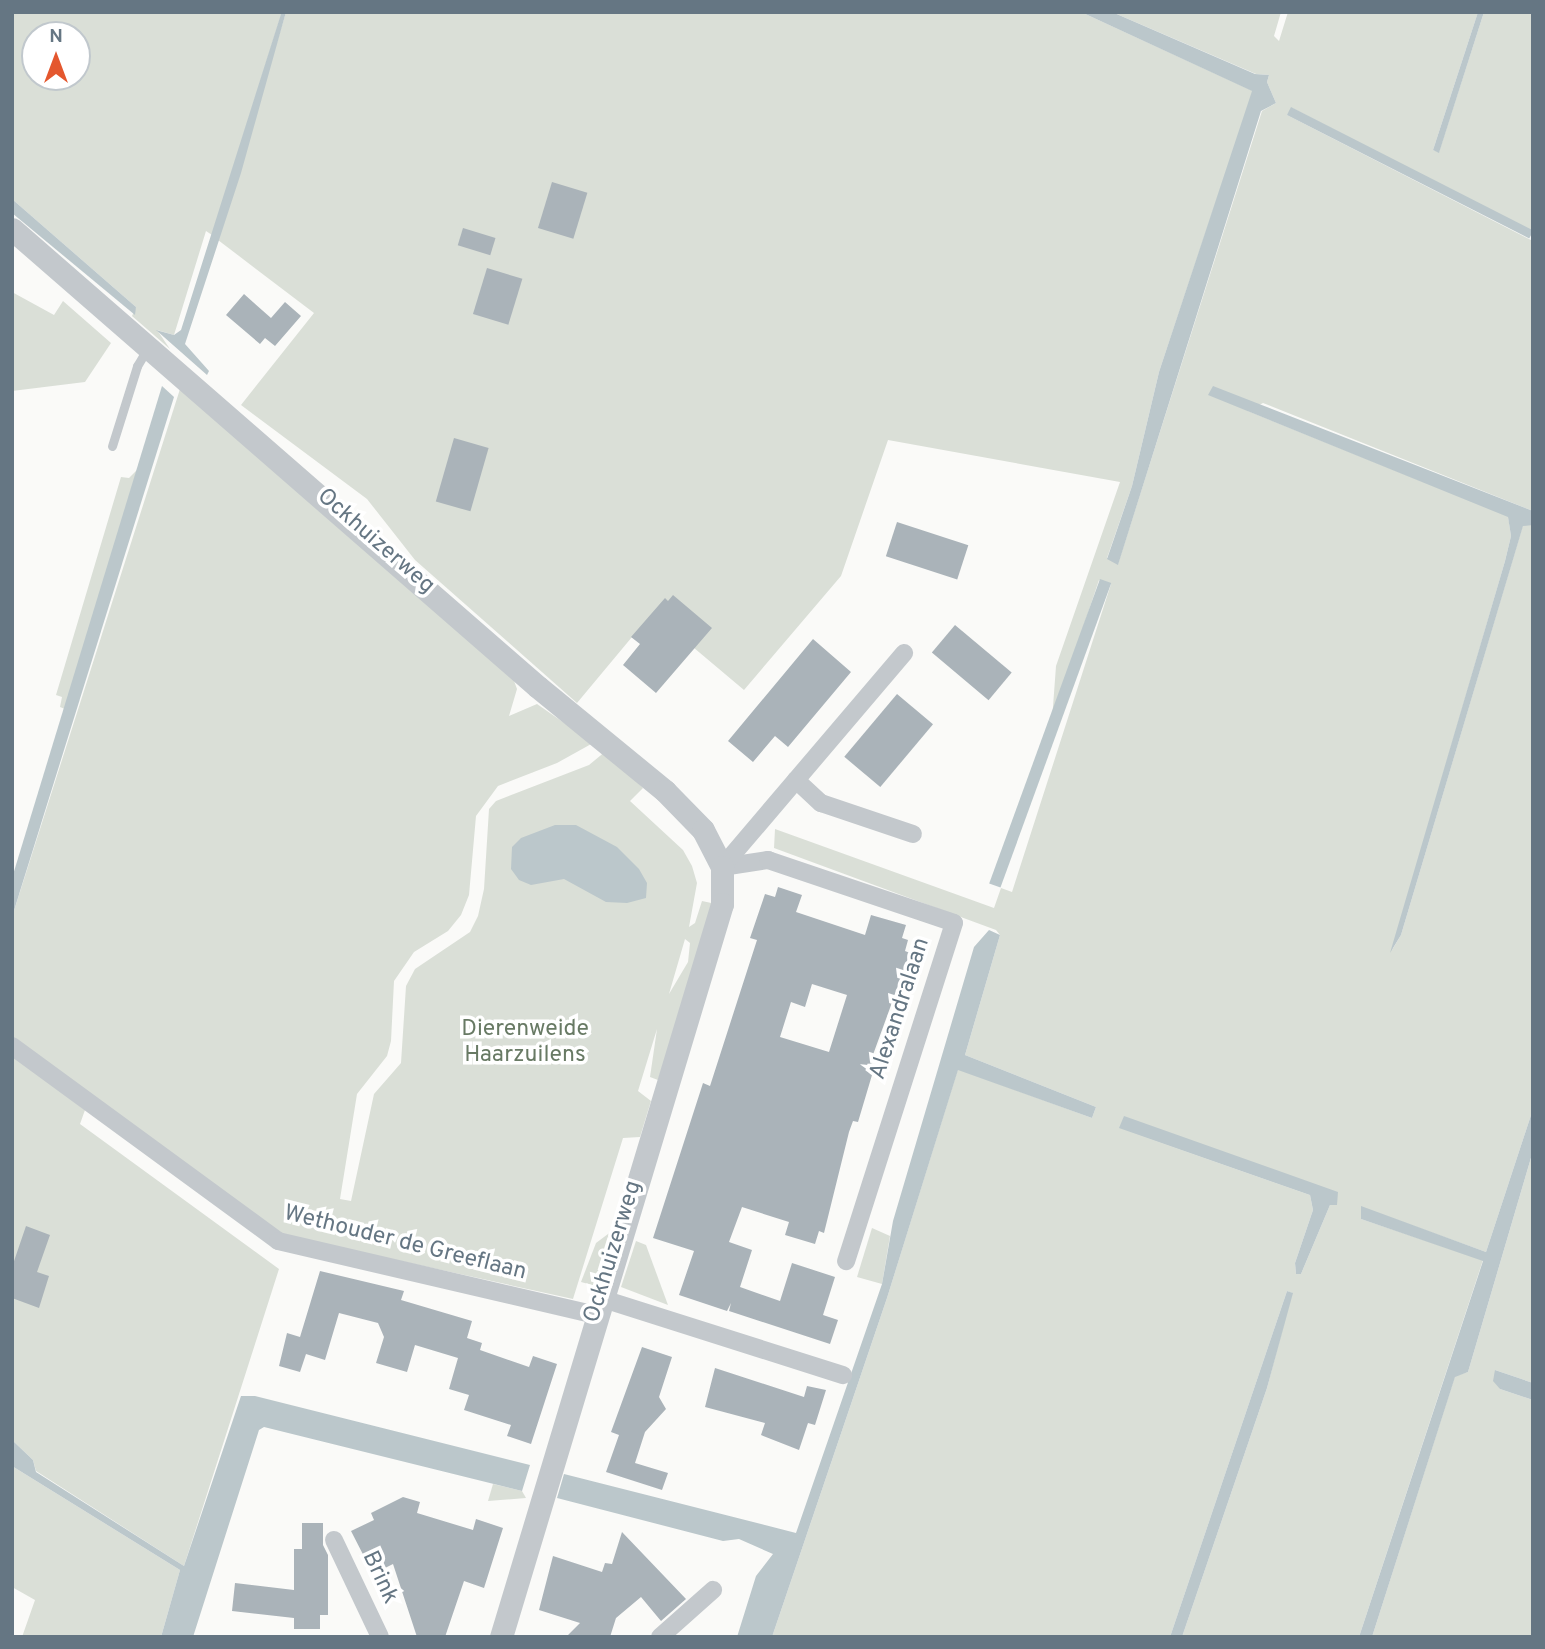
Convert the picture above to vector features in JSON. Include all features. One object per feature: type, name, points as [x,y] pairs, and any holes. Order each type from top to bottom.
[{"type":"street","name":"Ockhuizerweg","points":[[12,229],[538,687],[665,792],[703,830],[722,867],[722,904],[597,1306],[500,1637]]},
{"type":"street","points":[[722,867],[904,653]]},
{"type":"street","points":[[796,780],[821,803],[913,834]]},
{"type":"street","name":"Alexandralaan","points":[[722,867],[768,860],[954,923],[846,1261]]},
{"type":"street","name":"Wethouder de Greeflaan","points":[[12,1046],[278,1241],[597,1306],[843,1375]]},
{"type":"street","name":"Brink","points":[[334,1539],[380,1637]]},
{"type":"street","points":[[660,1637],[713,1590]]},
{"type":"lane","points":[[112,446],[136,366],[149,347]]},
{"type":"green space","points":[[12,12],[282,12],[212,235],[206,231],[174,335],[157,330],[170,349],[132,316],[136,307],[12,199]]},
{"type":"green space","points":[[286,12],[1081,12],[1253,91],[1159,372],[1132,486],[1107,558],[1118,564],[1262,111],[1276,103],[1267,82],[1269,75],[1256,74],[1112,12],[1281,12],[1274,36],[1279,41],[1288,12],[1478,12],[1433,150],[1439,152],[1484,12],[1533,12],[1533,232],[1292,108],[1287,115],[1533,241],[1533,511],[1263,403],[1248,411],[1508,516],[1511,536],[1505,561],[1392,950],[1401,935],[1523,525],[1533,525],[1533,1109],[1486,1252],[1361,1207],[1361,1219],[1483,1260],[1359,1637],[1182,1637],[1267,1388],[1292,1293],[1287,1291],[1170,1637],[772,1637],[887,1298],[958,1069],[1092,1118],[1096,1107],[965,1055],[1000,935],[996,930],[774,848],[775,829],[994,908],[1001,888],[1012,892],[1111,584],[1099,580],[1052,720],[1056,666],[1120,482],[888,440],[841,576],[744,690],[662,621],[632,637],[577,703],[415,560],[367,499],[241,405],[314,313],[218,240]],"holes":[[[1119,1128],[1337,1204],[1330,1205],[1301,1274],[1296,1274],[1295,1263],[1313,1210],[1310,1195]]]},
{"type":"green space","points":[[12,292],[54,315],[63,301],[111,343],[85,382],[12,391]]},
{"type":"green space","name":"Dierenweide Haarzuilens","points":[[180,389],[513,678],[517,689],[509,716],[537,704],[593,743],[557,763],[498,786],[476,816],[469,895],[461,915],[448,931],[414,952],[394,981],[391,1041],[387,1056],[357,1094],[340,1199],[351,1201],[374,1094],[401,1063],[406,986],[415,969],[470,932],[478,916],[484,889],[489,809],[496,801],[589,765],[606,751],[643,788],[630,801],[683,850],[692,866],[697,883],[689,927],[695,923],[702,901],[716,904],[658,1080],[650,1077],[657,1029],[638,1091],[651,1101],[640,1137],[623,1138],[573,1299],[283,1235],[12,1040],[12,917]],"holes":[[[685,939],[690,943],[688,962],[669,994]]]},
{"type":"green space","points":[[137,470],[65,709],[60,707],[62,697],[56,695],[121,477],[129,478]]},
{"type":"green space","points":[[12,1055],[85,1110],[80,1124],[279,1269],[184,1566],[36,1471],[33,1460],[12,1440]]},
{"type":"green space","points":[[1533,1151],[1533,1383],[1495,1370],[1500,1389],[1533,1400],[1533,1637],[1372,1637],[1455,1376],[1468,1372]]},
{"type":"green space","points":[[616,1228],[596,1286],[581,1282],[596,1243]]},
{"type":"green space","points":[[872,1228],[890,1236],[882,1284],[857,1277]]},
{"type":"green space","points":[[636,1241],[646,1245],[668,1305],[621,1287]]},
{"type":"green space","points":[[12,1466],[180,1570],[161,1637],[22,1637],[35,1600],[12,1587]]},
{"type":"green space","points":[[493,1484],[522,1491],[526,1498],[488,1501]]},
{"type":"shaded area","points":[[286,12],[241,173],[185,344],[209,371],[207,375],[156,330],[174,335],[181,330],[281,14]]},
{"type":"shaded area","points":[[1081,12],[1112,12],[1255,74],[1269,75],[1267,82],[1276,103],[1261,111],[1118,565],[1107,559],[1132,486],[1159,372],[1252,91]]},
{"type":"shaded area","points":[[1478,12],[1484,12],[1439,153],[1433,150]]},
{"type":"shaded area","points":[[1291,107],[1533,230],[1529,239],[1287,115]]},
{"type":"shaded area","points":[[12,199],[136,307],[135,315],[12,213]]},
{"type":"shaded area","points":[[162,386],[174,397],[12,917],[12,878]]},
{"type":"shaded area","points":[[1213,386],[1533,511],[1533,525],[1523,526],[1401,935],[1390,953],[1505,561],[1511,536],[1508,517],[1208,395]]},
{"type":"shaded area","points":[[1100,579],[1111,583],[1000,888],[989,883]]},
{"type":"shaded area","points":[[555,825],[576,825],[617,847],[639,869],[647,883],[646,898],[627,903],[606,902],[564,879],[531,885],[519,880],[511,869],[512,847],[521,838]]},
{"type":"shaded area","points":[[989,930],[1000,935],[965,1055],[1096,1107],[1092,1118],[958,1070],[887,1298],[772,1637],[737,1637],[756,1576],[773,1554],[739,1539],[723,1541],[557,1498],[564,1474],[796,1533],[882,1284],[893,1221],[974,947]]},
{"type":"shaded area","points":[[1533,1109],[1533,1151],[1468,1372],[1455,1377],[1372,1637],[1359,1637],[1483,1261],[1361,1219],[1361,1206],[1486,1252]]},
{"type":"shaded area","points":[[1124,1116],[1338,1192],[1337,1205],[1330,1205],[1301,1274],[1296,1274],[1295,1263],[1313,1210],[1310,1195],[1119,1128]]},
{"type":"shaded area","points":[[1287,1291],[1293,1293],[1267,1388],[1182,1637],[1170,1637]]},
{"type":"shaded area","points":[[1495,1370],[1533,1383],[1533,1400],[1500,1389],[1493,1381]]},
{"type":"shaded area","points":[[241,1396],[255,1396],[530,1465],[522,1491],[264,1427],[259,1430],[193,1637],[161,1637],[180,1570],[12,1466],[12,1440],[33,1460],[36,1472],[184,1566]]},
{"type":"building","points":[[552,182],[587,193],[573,239],[538,228]]},
{"type":"building","points":[[463,228],[496,238],[490,255],[458,245]]},
{"type":"building","points":[[487,268],[522,279],[508,325],[473,314]]},
{"type":"building","points":[[244,294],[271,318],[285,302],[301,316],[275,346],[265,338],[260,344],[226,315]]},
{"type":"building","points":[[454,438],[489,448],[470,511],[436,501]]},
{"type":"building","points":[[897,522],[968,545],[957,579],[886,556]]},
{"type":"building","points":[[673,595],[712,628],[656,693],[623,665],[640,644],[631,637],[665,598],[668,601]]},
{"type":"building","points":[[955,625],[1012,673],[989,700],[932,653]]},
{"type":"building","points":[[813,639],[851,672],[788,747],[775,736],[753,762],[728,741]]},
{"type":"building","points":[[897,694],[933,724],[880,787],[844,757]]},
{"type":"building","points":[[778,887],[802,895],[796,912],[865,935],[871,915],[906,925],[902,938],[908,940],[905,951],[910,953],[870,1063],[875,1065],[858,1122],[853,1121],[849,1132],[824,1233],[819,1231],[815,1244],[785,1235],[789,1222],[742,1207],[729,1242],[752,1250],[740,1287],[780,1301],[792,1263],[835,1277],[823,1315],[838,1320],[830,1344],[729,1311],[731,1303],[727,1311],[679,1295],[694,1251],[653,1238],[703,1083],[710,1086],[757,940],[750,938],[765,894],[775,897]],"holes":[[[812,984],[847,995],[829,1052],[780,1037],[791,1002],[805,1007]]]},
{"type":"building","points":[[26,1226],[50,1235],[37,1272],[49,1276],[39,1308],[12,1298],[12,1267]]},
{"type":"building","points":[[320,1271],[404,1291],[401,1300],[472,1321],[467,1338],[482,1343],[480,1350],[529,1367],[533,1356],[557,1364],[531,1444],[507,1436],[511,1425],[464,1410],[469,1395],[449,1389],[458,1358],[415,1345],[407,1372],[376,1363],[384,1337],[378,1323],[339,1313],[325,1360],[306,1354],[300,1372],[279,1366],[287,1333],[300,1337]]},
{"type":"building","points":[[642,1347],[672,1357],[659,1397],[666,1409],[645,1432],[635,1463],[668,1473],[662,1490],[606,1472],[619,1435],[611,1432]]},
{"type":"building","points":[[715,1368],[804,1397],[807,1386],[826,1390],[815,1425],[808,1423],[799,1450],[761,1435],[765,1423],[705,1407]]},
{"type":"building","points":[[403,1497],[420,1502],[417,1513],[473,1530],[476,1519],[503,1528],[484,1588],[464,1581],[445,1637],[417,1637],[393,1564],[373,1574],[351,1531],[374,1520],[371,1513]]},
{"type":"building","points":[[302,1523],[323,1523],[323,1545],[328,1555],[328,1615],[320,1615],[320,1629],[294,1629],[294,1618],[232,1611],[235,1583],[294,1590],[294,1549],[302,1549]]},
{"type":"building","points":[[622,1532],[686,1599],[661,1621],[641,1597],[616,1618],[610,1637],[566,1637],[580,1623],[539,1610],[553,1556],[602,1572],[605,1563],[612,1564]]}]
